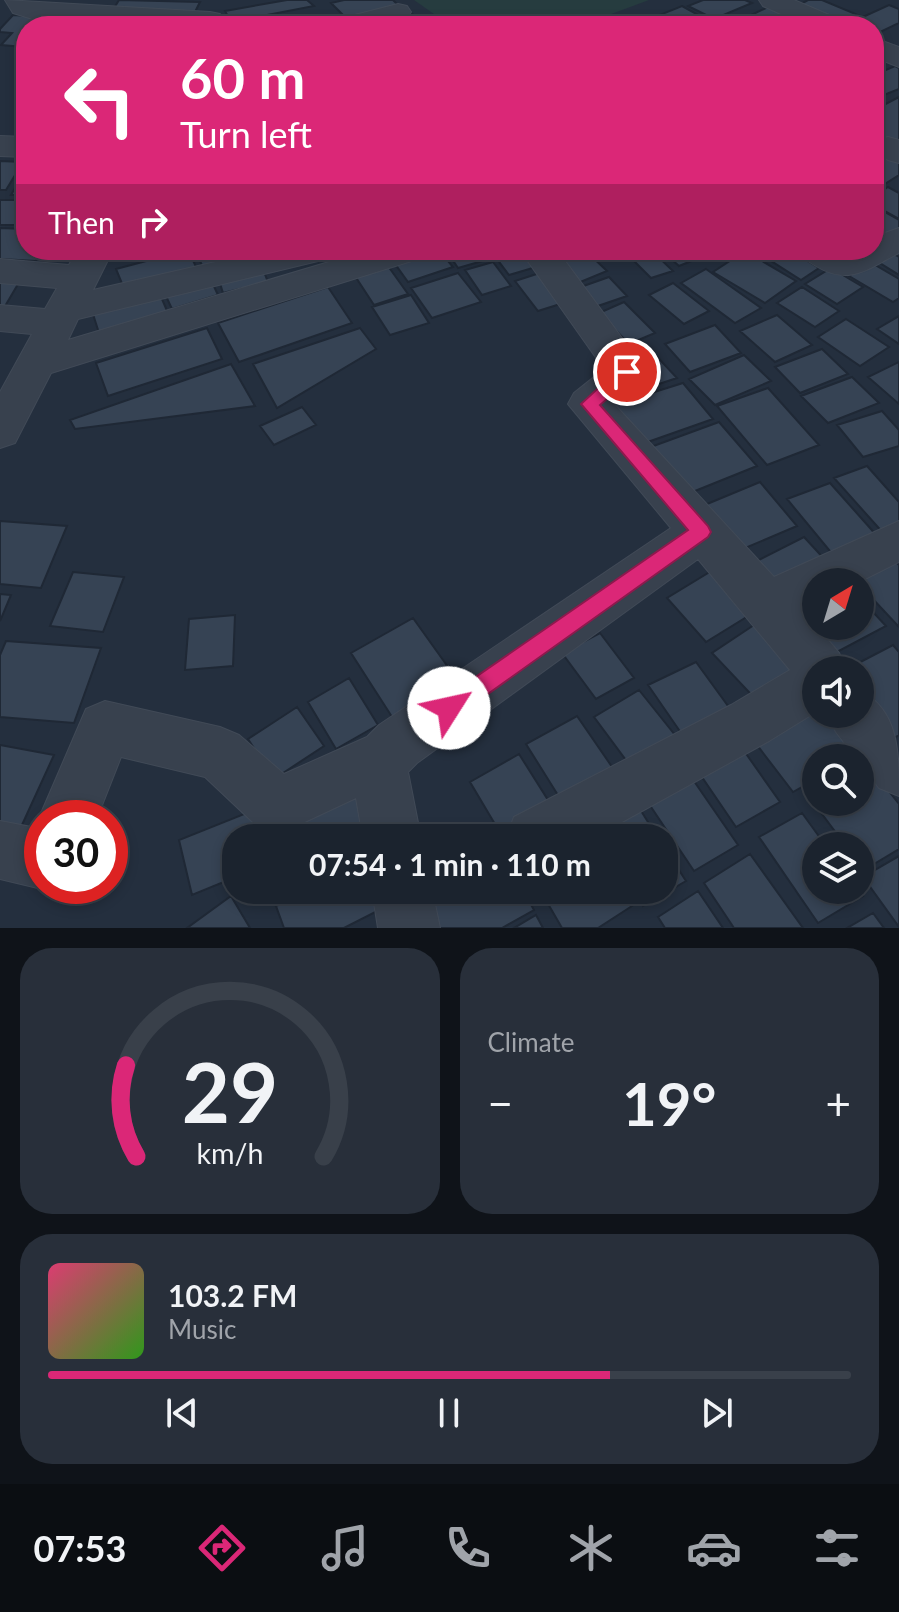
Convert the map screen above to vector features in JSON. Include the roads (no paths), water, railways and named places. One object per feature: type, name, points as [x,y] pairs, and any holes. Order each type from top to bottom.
[{"type":"street","points":[[18,0],[22,7],[36,12],[213,9]]},
{"type":"street","points":[[772,0],[808,16]]},
{"type":"street","points":[[383,16],[398,12]]},
{"type":"street","points":[[0,318],[75,290],[256,260]]},
{"type":"street","points":[[37,363],[375,260]]},
{"type":"street","points":[[545,260],[627,372],[589,404],[810,656]]},
{"type":"street","points":[[832,260],[843,266],[855,260]]},
{"type":"street","points":[[0,271],[75,290]]},
{"type":"street","points":[[2,426],[75,290]]},
{"type":"street","points":[[75,800],[105,727],[220,754],[277,806],[386,756],[398,744],[701,532]]},
{"type":"street","points":[[767,604],[899,540]]},
{"type":"street","points":[[561,824],[750,723],[802,691]]},
{"type":"street","points":[[866,728],[899,769]]},
{"type":"street","points":[[386,756],[380,772],[389,824]]},
{"type":"street","points":[[0,850],[24,855]]}]
